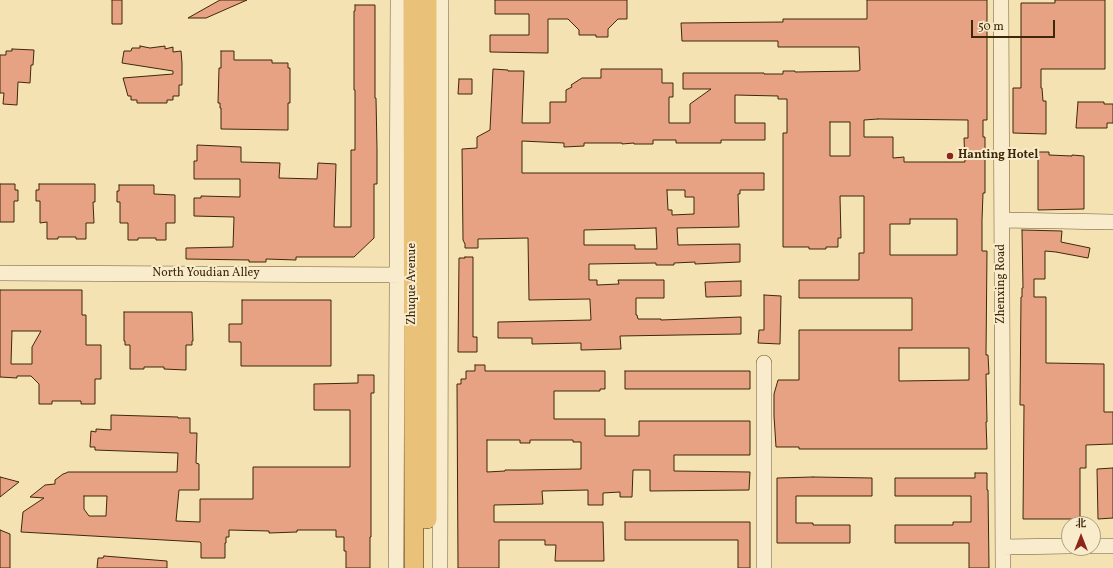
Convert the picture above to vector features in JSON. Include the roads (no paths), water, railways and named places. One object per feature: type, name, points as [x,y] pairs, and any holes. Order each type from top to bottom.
[{"type":"main road","name":"Zhuque Avenue","points":[[413,0],[405,274],[414,568]]},
{"type":"main road","name":"Zhuque Avenue","points":[[427,0],[427,568]]},
{"type":"street","points":[[396,568],[405,274],[398,0]]},
{"type":"street","points":[[440,568],[441,0]]},
{"type":"street","name":"Zhenxing Road","points":[[1001,0],[1003,568]]},
{"type":"street","points":[[1002,220],[1113,222]]},
{"type":"street","name":"North Youdian Alley","points":[[0,273],[405,274]]},
{"type":"street","points":[[764,363],[764,568]]},
{"type":"street","points":[[1003,547],[1061,546]]},
{"type":"street","points":[[1101,546],[1113,546]]},
{"type":"place","name":"Hanting Hotel","points":[[950,156]]}]
